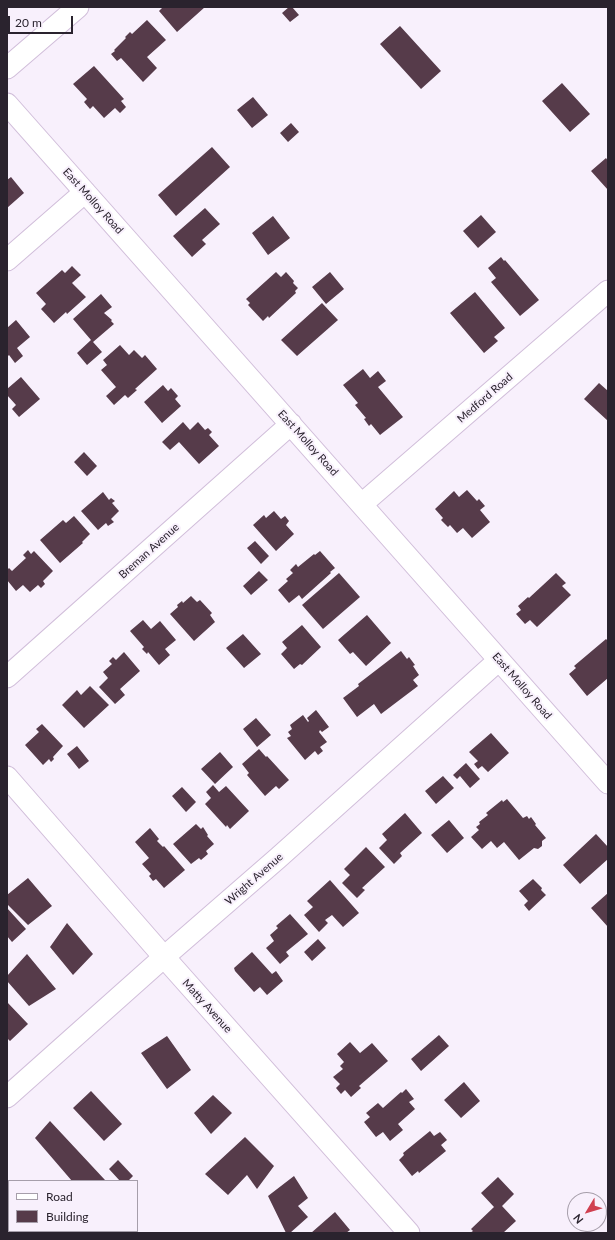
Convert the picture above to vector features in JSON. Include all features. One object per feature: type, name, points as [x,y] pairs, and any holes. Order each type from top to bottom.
[{"type":"street","points":[[7,68],[78,7]]},
{"type":"street","name":"East Molloy Road","points":[[7,104],[608,783]]},
{"type":"street","points":[[7,260],[85,192]]},
{"type":"street","name":"Medford Road","points":[[362,504],[608,291]]},
{"type":"street","name":"Breman Avenue","points":[[7,677],[291,424]]},
{"type":"street","name":"Wright Avenue","points":[[7,1097],[500,660]]},
{"type":"street","name":"Matty Avenue","points":[[7,777],[164,957],[409,1233]]},
{"type":"building","points":[[163,7],[205,7],[177,32],[159,11]]},
{"type":"building","points":[[289,7],[292,7],[299,15],[290,22],[282,13]]},
{"type":"building","points":[[147,20],[166,40],[147,57],[157,68],[143,82],[121,58],[117,61],[111,54],[130,32],[132,34]]},
{"type":"building","points":[[400,26],[441,71],[421,89],[380,44]]},
{"type":"building","points":[[94,66],[124,99],[121,101],[126,107],[120,113],[115,108],[104,118],[93,106],[90,109],[84,102],[87,99],[73,84]]},
{"type":"building","points":[[562,83],[590,114],[570,132],[542,101]]},
{"type":"building","points":[[253,97],[268,115],[252,128],[237,110]]},
{"type":"building","points":[[291,123],[299,132],[288,142],[280,133]]},
{"type":"building","points":[[212,147],[230,167],[176,216],[158,195]]},
{"type":"building","points":[[606,158],[608,161],[608,190],[591,171]]},
{"type":"building","points":[[11,177],[24,193],[7,208],[7,180]]},
{"type":"building","points":[[205,208],[220,224],[202,240],[206,244],[192,257],[173,236]]},
{"type":"building","points":[[481,215],[496,232],[478,248],[463,231]]},
{"type":"building","points":[[273,216],[290,238],[268,255],[252,233]]},
{"type":"building","points":[[501,257],[539,300],[520,316],[491,282],[496,278],[488,268]]},
{"type":"building","points":[[72,266],[81,275],[72,283],[86,297],[67,314],[66,312],[54,323],[41,309],[46,304],[36,293],[62,270],[65,273]]},
{"type":"building","points":[[276,272],[281,277],[286,272],[298,288],[295,291],[296,293],[269,318],[268,316],[263,321],[248,305],[250,303],[246,299]]},
{"type":"building","points":[[330,272],[344,289],[326,304],[312,287]]},
{"type":"building","points":[[475,292],[505,328],[494,337],[498,341],[484,353],[450,313]]},
{"type":"building","points":[[101,294],[112,307],[104,313],[112,320],[111,321],[114,324],[93,342],[102,352],[87,365],[77,353],[91,340],[73,319]]},
{"type":"building","points":[[322,303],[338,320],[297,356],[281,340]]},
{"type":"building","points":[[16,320],[30,337],[17,348],[23,356],[15,363],[9,355],[7,357],[7,328]]},
{"type":"building","points":[[120,345],[129,355],[134,350],[142,358],[145,355],[157,369],[135,389],[137,390],[128,398],[125,395],[114,405],[106,396],[116,387],[101,370],[107,365],[103,360]]},
{"type":"building","points":[[363,369],[370,378],[378,371],[386,381],[378,387],[403,417],[380,435],[371,424],[369,426],[364,419],[366,418],[355,405],[358,403],[343,385]]},
{"type":"building","points":[[21,377],[40,399],[19,417],[12,409],[16,405],[7,395],[7,389]]},
{"type":"building","points":[[599,383],[608,391],[608,421],[584,399]]},
{"type":"building","points":[[163,385],[168,391],[171,388],[178,396],[175,399],[181,406],[162,423],[144,402]]},
{"type":"building","points":[[183,422],[190,430],[198,422],[205,430],[208,428],[212,432],[209,435],[219,446],[199,464],[179,442],[170,450],[162,442]]},
{"type":"building","points":[[84,452],[97,466],[87,476],[74,462]]},
{"type":"building","points":[[467,490],[477,501],[479,499],[485,506],[480,510],[490,522],[472,538],[463,528],[457,533],[450,525],[448,527],[441,520],[443,518],[435,509],[454,491],[459,497]]},
{"type":"building","points":[[103,492],[109,500],[111,498],[115,501],[112,503],[119,511],[111,519],[114,522],[108,526],[106,523],[98,530],[81,511]]},
{"type":"building","points":[[274,511],[281,519],[285,516],[289,521],[286,525],[294,534],[276,551],[253,525],[264,515],[266,518]]},
{"type":"building","points":[[74,516],[90,534],[82,542],[83,543],[60,563],[40,540],[63,520],[66,523]]},
{"type":"building","points":[[255,541],[269,556],[261,564],[247,548]]},
{"type":"building","points":[[28,550],[31,554],[34,551],[53,571],[43,581],[45,584],[41,588],[38,585],[30,592],[23,585],[16,591],[7,580],[7,570],[9,568],[12,571],[26,558],[23,555]]},
{"type":"building","points":[[320,551],[335,568],[302,599],[299,595],[289,603],[278,590],[288,581],[286,579],[293,573],[290,570],[296,564],[298,567]]},
{"type":"building","points":[[259,571],[268,580],[251,595],[243,586]]},
{"type":"building","points":[[339,573],[360,597],[323,629],[302,605]]},
{"type":"building","points":[[556,573],[566,583],[562,586],[571,595],[537,627],[530,620],[525,624],[516,614],[521,610],[518,606]]},
{"type":"building","points":[[191,596],[197,602],[200,600],[212,613],[210,615],[215,622],[194,641],[170,614],[178,607],[177,605],[182,601],[183,603]]},
{"type":"building","points":[[367,615],[391,643],[366,666],[353,652],[350,654],[338,640]]},
{"type":"building","points":[[143,620],[151,629],[160,621],[176,640],[165,649],[170,655],[159,665],[148,652],[147,654],[142,649],[144,647],[130,631]]},
{"type":"building","points":[[302,625],[321,647],[302,665],[300,664],[294,669],[281,654],[287,648],[282,642]]},
{"type":"building","points":[[243,634],[261,654],[244,668],[226,648]]},
{"type":"building","points":[[606,639],[608,641],[608,678],[587,696],[569,674],[576,668],[574,666]]},
{"type":"building","points":[[401,651],[407,659],[409,657],[415,665],[413,666],[419,675],[413,680],[418,686],[381,714],[374,704],[357,717],[343,698],[359,686],[358,684]]},
{"type":"building","points":[[124,652],[140,671],[120,689],[125,695],[115,704],[99,687],[108,678],[103,672],[112,664],[109,661],[113,657],[116,660]]},
{"type":"building","points":[[90,686],[109,705],[84,728],[62,705],[77,690],[81,695]]},
{"type":"building","points":[[316,710],[329,727],[322,732],[320,730],[319,732],[327,742],[320,747],[323,751],[318,755],[315,751],[305,760],[287,738],[291,736],[288,732],[292,729],[290,725],[303,715],[308,722],[309,721],[307,718]]},
{"type":"building","points":[[256,718],[271,735],[257,747],[243,729]]},
{"type":"building","points":[[42,724],[63,746],[53,757],[54,759],[51,762],[49,759],[43,765],[25,745],[39,732],[36,729]]},
{"type":"building","points":[[491,733],[509,753],[488,772],[482,766],[478,769],[474,764],[478,761],[469,752]]},
{"type":"building","points":[[77,746],[89,761],[79,769],[67,754]]},
{"type":"building","points":[[259,749],[289,780],[279,789],[276,786],[265,796],[247,775],[249,773],[242,764]]},
{"type":"building","points":[[220,752],[233,767],[215,784],[201,769]]},
{"type":"building","points":[[466,763],[480,779],[470,788],[460,776],[457,779],[453,775]]},
{"type":"building","points":[[443,776],[454,788],[436,804],[425,791]]},
{"type":"building","points":[[213,785],[219,792],[226,786],[249,811],[230,829],[227,825],[226,827],[205,804],[211,798],[206,792]]},
{"type":"building","points":[[182,787],[196,802],[186,812],[172,796]]},
{"type":"building","points":[[507,799],[523,818],[527,816],[529,819],[531,817],[536,824],[535,825],[546,838],[542,841],[542,846],[538,849],[534,848],[519,860],[504,842],[497,848],[491,841],[482,849],[471,837],[479,830],[476,827],[480,824],[479,822],[488,815],[486,813],[502,800],[503,802]]},
{"type":"building","points":[[405,813],[422,833],[400,853],[402,856],[394,864],[379,848],[387,840],[382,834]]},
{"type":"building","points":[[449,820],[464,838],[447,853],[431,835]]},
{"type":"building","points":[[196,824],[201,829],[203,827],[208,835],[207,836],[214,844],[206,851],[208,854],[201,860],[199,858],[191,864],[173,844]]},
{"type":"building","points":[[150,828],[159,839],[157,841],[163,847],[164,846],[185,870],[164,888],[156,879],[153,881],[149,876],[151,874],[142,864],[149,858],[135,842]]},
{"type":"building","points":[[596,834],[608,847],[608,859],[580,884],[563,865]]},
{"type":"building","points":[[366,847],[385,867],[362,888],[365,890],[357,898],[342,883],[350,875],[344,869]]},
{"type":"building","points":[[28,878],[52,906],[28,925],[7,904],[7,895]]},
{"type":"building","points":[[533,879],[542,888],[541,890],[546,895],[529,911],[524,905],[528,901],[519,891]]},
{"type":"building","points":[[330,880],[359,913],[343,927],[332,915],[325,920],[328,923],[319,932],[304,915],[313,907],[307,901]]},
{"type":"building","points":[[608,893],[608,927],[591,908]]},
{"type":"building","points":[[7,908],[26,929],[12,942],[7,936]]},
{"type":"building","points":[[290,914],[308,934],[286,952],[289,956],[280,964],[266,948],[274,941],[270,935],[278,928],[276,926]]},
{"type":"building","points":[[67,923],[93,954],[73,975],[50,947]]},
{"type":"building","points":[[318,939],[326,948],[312,961],[304,952]]},
{"type":"building","points":[[252,952],[272,974],[276,971],[283,981],[267,995],[260,987],[254,992],[235,971],[234,968]]},
{"type":"building","points":[[27,954],[56,989],[29,1006],[7,981],[7,976]]},
{"type":"building","points":[[7,1002],[28,1024],[10,1041],[7,1038]]},
{"type":"building","points":[[439,1035],[449,1046],[421,1071],[411,1059]]},
{"type":"building","points":[[167,1036],[191,1070],[167,1089],[141,1053]]},
{"type":"building","points":[[350,1042],[360,1053],[372,1043],[388,1061],[359,1086],[361,1088],[351,1097],[345,1090],[341,1094],[336,1088],[340,1084],[333,1077],[343,1069],[340,1066],[344,1062],[337,1054]]},
{"type":"building","points":[[464,1082],[480,1101],[461,1118],[444,1100]]},
{"type":"building","points":[[406,1089],[414,1099],[409,1102],[415,1109],[398,1124],[403,1130],[390,1141],[383,1132],[376,1137],[364,1122],[370,1117],[366,1113],[378,1103],[383,1108]]},
{"type":"building","points":[[91,1091],[122,1124],[104,1141],[73,1108]]},
{"type":"building","points":[[213,1095],[232,1113],[211,1134],[194,1113]]},
{"type":"building","points":[[50,1121],[105,1180],[71,1180],[35,1138]]},
{"type":"building","points":[[430,1131],[434,1136],[440,1132],[447,1140],[441,1145],[446,1151],[419,1173],[418,1171],[412,1176],[399,1160],[404,1155],[403,1153]]},
{"type":"building","points":[[245,1137],[274,1166],[257,1189],[247,1175],[228,1195],[205,1174]]},
{"type":"building","points":[[118,1160],[133,1176],[129,1180],[119,1180],[109,1169]]},
{"type":"building","points":[[294,1176],[308,1198],[298,1206],[308,1217],[290,1233],[286,1233],[268,1196]]},
{"type":"building","points":[[498,1177],[514,1194],[502,1206],[516,1221],[503,1233],[470,1233],[473,1231],[471,1229],[494,1207],[481,1193]]},
{"type":"building","points":[[335,1212],[350,1230],[346,1233],[311,1233]]},
{"type":"building","points":[[38,1232],[59,1232],[58,1233]]}]
